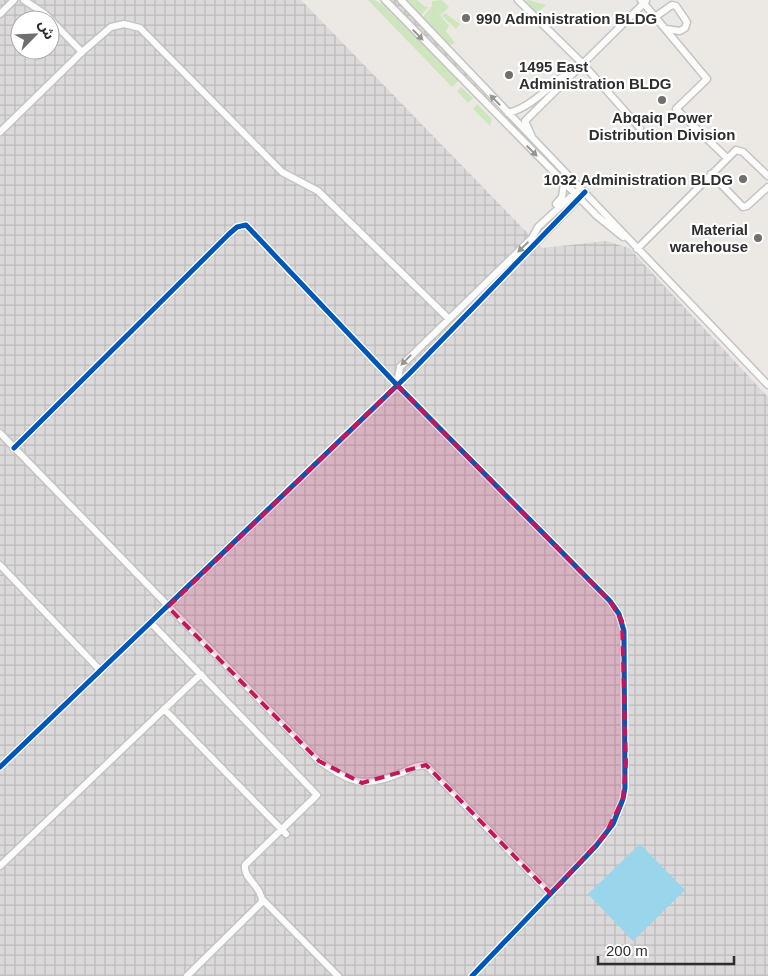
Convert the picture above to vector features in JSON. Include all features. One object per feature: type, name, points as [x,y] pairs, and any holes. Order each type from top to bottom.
[{"type":"street","points":[[0,14],[14,0]]},
{"type":"street","points":[[24,0],[45,14],[82,52]]},
{"type":"street","points":[[384,0],[577,196],[637,249]]},
{"type":"street","points":[[401,0],[768,385]]},
{"type":"street","points":[[518,0],[582,63],[640,128]]},
{"type":"street","points":[[532,138],[525,121],[568,80],[582,63],[644,1],[707,79],[676,109],[727,158]]},
{"type":"street","points":[[655,17],[672,5],[676,6],[687,22],[685,28],[680,31],[666,29]]},
{"type":"street","points":[[0,132],[82,52],[111,27],[124,24],[140,28],[282,172],[318,191],[448,318]]},
{"type":"street","points":[[508,113],[518,111],[564,74],[582,63]]},
{"type":"street","points":[[637,249],[736,150],[743,152],[768,176]]},
{"type":"street","points":[[711,174],[743,207],[766,191]]},
{"type":"street","points":[[397,384],[400,367],[532,238],[538,227],[562,197],[564,183]]},
{"type":"street","points":[[0,766],[409,374],[583,190]]},
{"type":"street","points":[[538,227],[577,196]]},
{"type":"street","points":[[14,448],[229,234],[241,225],[252,230],[397,384],[610,601],[622,621],[626,764],[623,799],[605,835],[472,976]]},
{"type":"street","points":[[0,433],[319,761],[345,778],[362,783],[378,782],[419,766],[427,766],[551,894]]},
{"type":"street","points":[[0,565],[100,670]]},
{"type":"street","points":[[151,623],[316,792],[315,799],[284,832],[244,868],[260,892],[262,899],[338,976]]},
{"type":"street","points":[[0,866],[201,674]]},
{"type":"street","points":[[164,709],[284,832]]},
{"type":"street","points":[[187,976],[258,906],[262,899]]},
{"type":"highlighted area","points":[[397,385],[610,601],[622,621],[626,764],[623,799],[605,835],[551,894],[426,765],[362,783],[319,761],[168,607]]},
{"type":"shaded area","points":[[0,0],[301,0],[542,248],[606,241],[629,248],[768,397],[768,976],[0,976]]},
{"type":"shaded area","points":[[391,0],[398,0],[508,120],[506,119]]},
{"type":"green space","points":[[368,0],[374,0],[382,4],[459,80],[452,87]]},
{"type":"green space","points":[[406,0],[417,0],[428,7],[421,16],[411,6],[411,3]]},
{"type":"green space","points":[[442,0],[449,7],[441,15],[436,10],[449,26],[446,31],[455,43],[449,45],[423,17],[432,6],[432,1]]},
{"type":"green space","points":[[526,1],[546,5],[539,12],[536,12]]},
{"type":"green space","points":[[445,13],[460,24],[456,29],[442,16]]},
{"type":"green space","points":[[461,87],[473,98],[468,103],[457,91]]},
{"type":"green space","points":[[477,104],[492,119],[490,126],[473,109]]},
{"type":"water","points":[[640,844],[685,890],[633,941],[588,894]]},
{"type":"cycle path","points":[[0,767],[409,374],[585,192]]},
{"type":"cycle path","points":[[14,448],[229,234],[237,227],[246,225],[397,385],[610,601],[619,614],[624,631],[625,788],[623,799],[613,824],[596,846],[472,976]]},
{"type":"place","name":"990 Administration BLDG","points":[[466,18]]},
{"type":"place","name":"1495 East Administration BLDG","points":[[509,75]]},
{"type":"place","name":"Abqaiq Power Distribution Division","points":[[662,100]]},
{"type":"place","name":"1032 Administration BLDG","points":[[743,179]]},
{"type":"place","name":"Material warehouse","points":[[758,238]]}]
